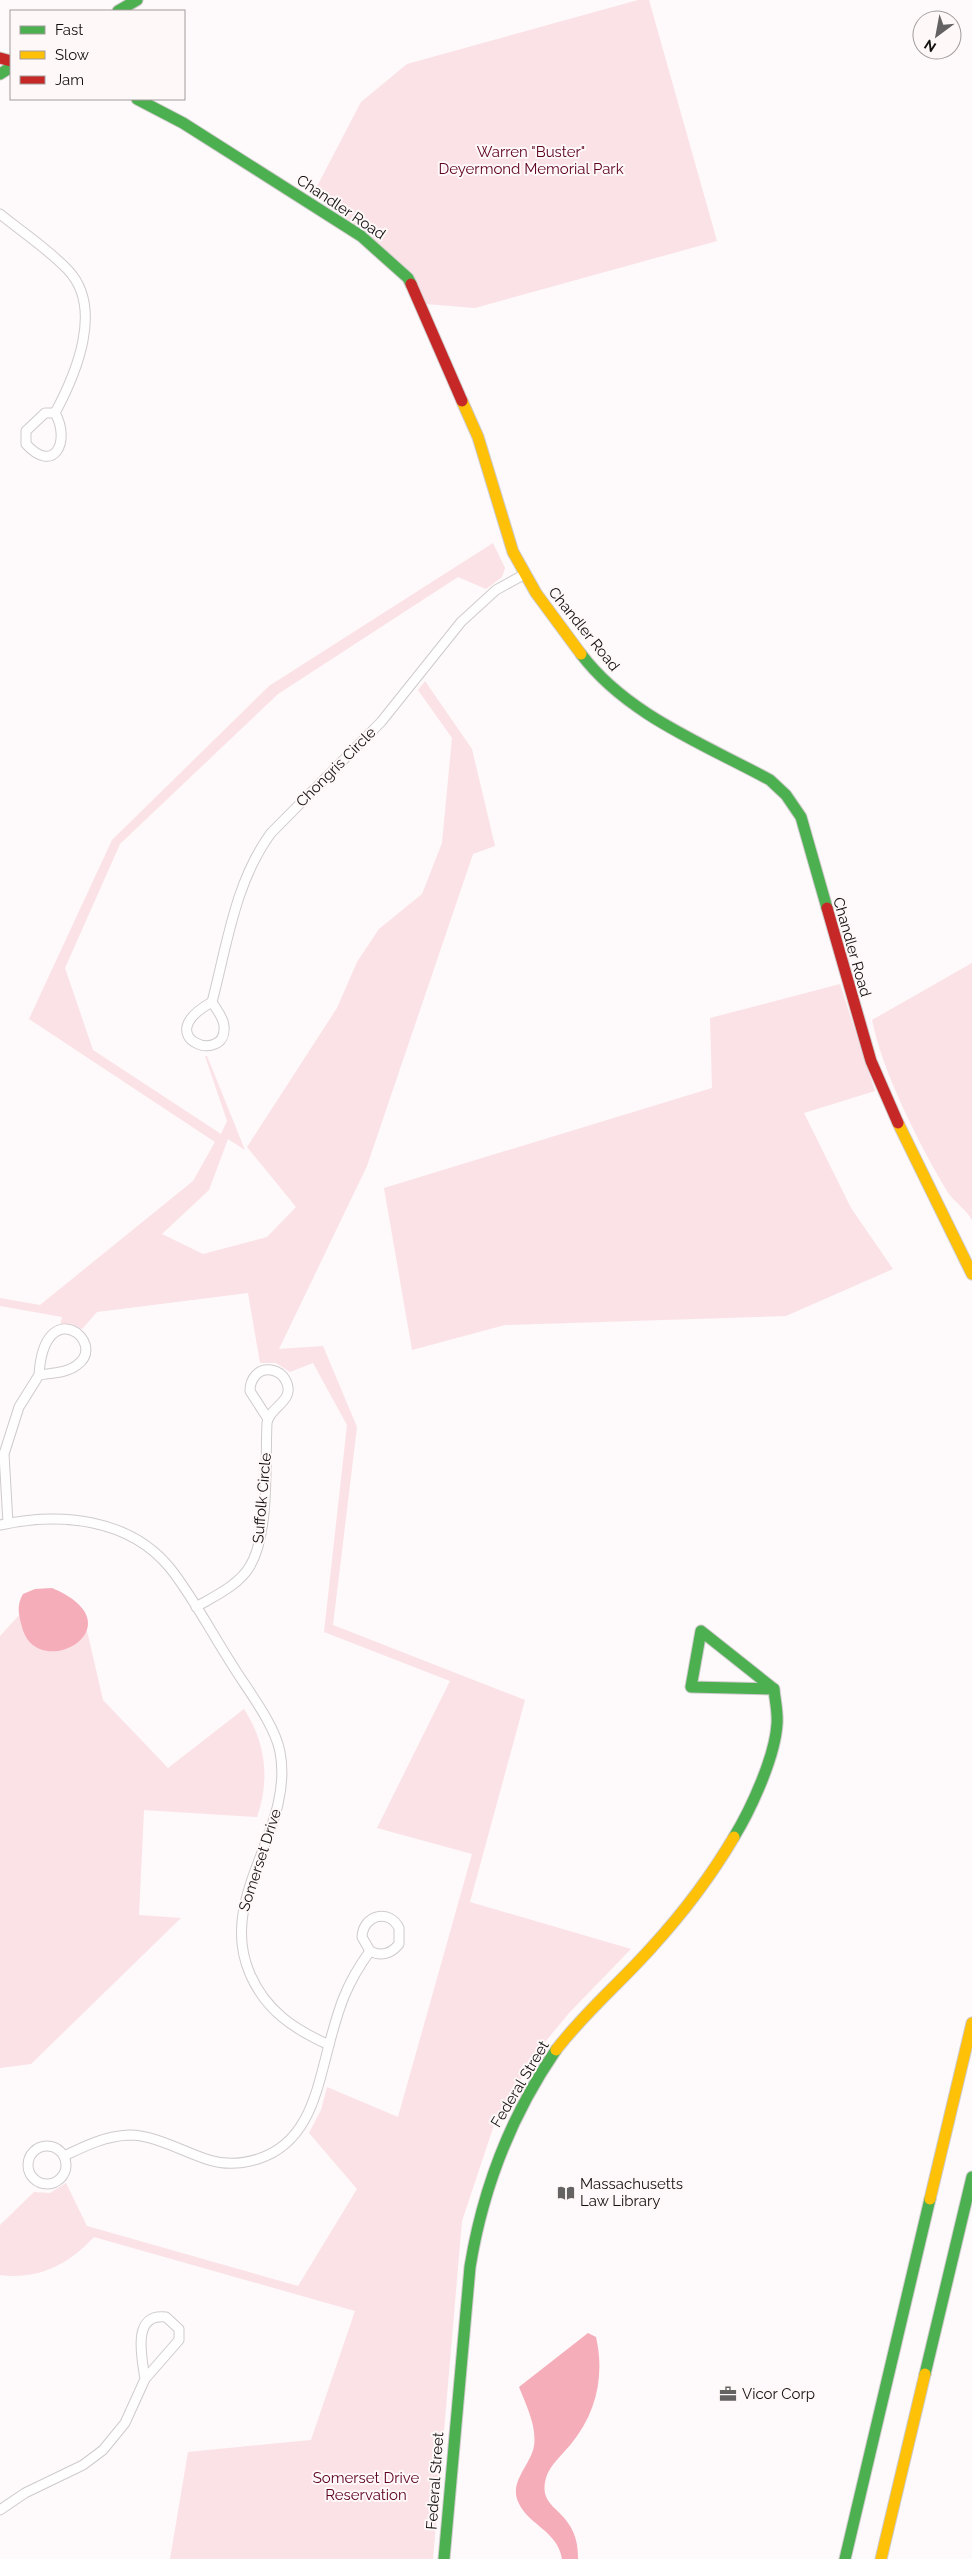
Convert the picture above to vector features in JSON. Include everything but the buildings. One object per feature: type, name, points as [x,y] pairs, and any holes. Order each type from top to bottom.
[{"type":"main road","points":[[120,10],[137,0]]},
{"type":"main road","name":"Chandler Road","points":[[139,100],[183,123],[361,236],[408,278],[478,437],[513,552],[536,593],[596,673],[613,688],[642,711],[770,780],[786,794],[795,806],[808,839],[820,889],[871,1060],[903,1135],[972,1274]]},
{"type":"main road","points":[[701,1631],[767,1683],[774,1689],[691,1687],[701,1631]]},
{"type":"main road","name":"Federal Street","points":[[444,2559],[473,2239],[490,2174],[518,2111],[557,2050],[579,2022],[651,1947],[698,1893],[732,1840],[757,1792],[768,1761],[777,1724],[774,1689]]},
{"type":"main road","points":[[845,2559],[972,2023]]},
{"type":"main road","points":[[881,2559],[972,2177]]},
{"type":"street","points":[[0,214],[69,271],[82,296],[85,316],[83,338],[75,370],[55,413],[63,432],[60,447],[52,455],[43,457],[34,453],[26,444],[26,431],[44,413],[55,413]]},
{"type":"street","name":"Chongris Circle","points":[[212,1002],[244,882],[250,866],[271,833],[381,722],[460,622],[496,590],[525,574]]},
{"type":"street","points":[[212,1002],[223,1021],[224,1032],[218,1042],[212,1045],[200,1046],[190,1038],[187,1032],[188,1020],[198,1010],[212,1002]]},
{"type":"street","points":[[4,1524],[4,1454],[19,1407],[39,1375],[43,1350],[52,1333],[60,1329],[69,1329],[82,1337],[86,1345],[85,1353],[76,1366],[39,1375]]},
{"type":"street","points":[[268,1370],[280,1374],[286,1380],[288,1389],[284,1401],[268,1419],[250,1391],[253,1378],[260,1372],[268,1370]]},
{"type":"street","name":"Suffolk Circle","points":[[196,1607],[241,1577],[250,1567],[256,1554],[262,1523],[268,1419]]},
{"type":"street","name":"Somerset Drive","points":[[4,1524],[50,1519],[88,1520],[121,1530],[143,1544],[169,1567],[196,1607],[258,1708],[280,1751],[282,1772],[277,1808],[241,1914],[244,1956],[261,1995],[279,2016],[303,2033],[329,2045]]},
{"type":"street","points":[[375,1917],[391,1918],[399,1928],[399,1944],[386,1954],[370,1951],[362,1937],[365,1925],[375,1917]]},
{"type":"street","points":[[64,2156],[100,2140],[130,2135],[153,2140],[223,2163],[237,2163],[263,2157],[286,2144],[303,2124],[314,2100],[344,1993],[370,1951]]},
{"type":"street","points":[[51,2146],[64,2156],[65,2172],[54,2184],[42,2184],[34,2180],[29,2173],[28,2161],[32,2153],[38,2148],[51,2146]]},
{"type":"street","points":[[0,2510],[26,2493],[83,2465],[103,2450],[125,2423],[145,2379],[179,2340],[179,2329],[176,2324],[166,2317],[160,2316],[149,2321],[142,2332],[140,2347],[145,2379]]},
{"type":"green space","name":"Warren \"Buster\" Deyermond Memorial Park","points":[[638,0],[649,0],[717,241],[475,308],[426,304],[380,244],[313,194],[361,102],[407,64]]},
{"type":"green space","name":"Somerset Drive Reservation","points":[[493,543],[505,568],[502,577],[486,589],[458,577],[278,694],[120,844],[65,968],[93,1050],[221,1134],[227,1121],[205,1056],[207,1056],[245,1150],[228,1139],[209,1190],[162,1234],[203,1254],[267,1237],[296,1207],[247,1147],[337,1008],[357,962],[379,929],[422,894],[442,843],[452,738],[418,690],[425,681],[472,749],[495,846],[473,854],[367,1166],[279,1349],[323,1346],[357,1427],[333,1625],[525,1700],[470,1902],[631,1949],[569,2013],[541,2047],[516,2087],[494,2125],[462,2221],[433,2559],[170,2559],[188,2452],[311,2440],[355,2311],[94,2237],[74,2255],[52,2268],[28,2275],[0,2275],[0,2225],[34,2192],[50,2193],[66,2183],[87,2226],[298,2286],[357,2189],[309,2133],[321,2110],[327,2087],[398,2117],[472,1854],[377,1828],[450,1681],[324,1632],[347,1425],[313,1363],[290,1372],[276,1363],[260,1363],[248,1293],[97,1312],[82,1329],[72,1324],[60,1325],[62,1317],[0,1306],[0,1298],[40,1305],[193,1181],[215,1142],[29,1019],[112,840],[269,686]]},
{"type":"green space","points":[[972,963],[972,1220],[947,1191],[914,1131],[884,1062],[872,1020]]},
{"type":"green space","points":[[840,984],[875,1091],[804,1113],[851,1208],[893,1269],[786,1316],[505,1325],[412,1350],[384,1188],[712,1088],[710,1018]]},
{"type":"green space","points":[[44,1588],[82,1609],[103,1700],[168,1768],[244,1709],[257,1735],[261,1748],[264,1762],[264,1789],[257,1817],[144,1810],[139,1915],[181,1918],[31,2064],[0,2068],[0,1636]]},
{"type":"shaded area","points":[[52,1588],[77,1603],[87,1618],[86,1632],[76,1644],[62,1650],[46,1651],[31,1644],[22,1627],[19,1607],[23,1594],[35,1589]]},
{"type":"shaded area","points":[[588,2333],[596,2337],[599,2352],[599,2380],[596,2394],[587,2420],[571,2444],[550,2469],[545,2486],[547,2499],[564,2517],[573,2531],[576,2540],[578,2559],[562,2559],[554,2541],[527,2515],[517,2499],[517,2485],[532,2453],[535,2438],[530,2416],[519,2387]]},
{"type":"traffic: fast","points":[[120,10],[137,0]]},
{"type":"traffic: fast","points":[[0,74],[10,68]]},
{"type":"traffic: fast","points":[[139,100],[183,123],[361,236],[408,278],[411,284]]},
{"type":"traffic: fast","points":[[581,654],[600,675],[644,711],[693,740],[770,780],[786,795],[801,817],[827,908]]},
{"type":"traffic: fast","points":[[734,1837],[755,1798],[772,1752],[777,1720],[774,1689],[691,1687],[701,1631],[774,1689]]},
{"type":"traffic: fast","points":[[444,2559],[470,2267],[482,2209],[512,2127],[525,2101],[556,2050]]},
{"type":"traffic: fast","points":[[925,2374],[972,2177]]},
{"type":"traffic: fast","points":[[845,2559],[930,2199]]},
{"type":"traffic: slow","points":[[462,401],[478,437],[513,552],[536,593],[581,654]]},
{"type":"traffic: slow","points":[[898,1123],[972,1274]]},
{"type":"traffic: slow","points":[[556,2050],[675,1921],[706,1880],[734,1837]]},
{"type":"traffic: slow","points":[[930,2199],[972,2023]]},
{"type":"traffic: slow","points":[[881,2559],[925,2374]]},
{"type":"traffic: jam","points":[[0,58],[10,61]]},
{"type":"traffic: jam","points":[[411,284],[462,401]]},
{"type":"traffic: jam","points":[[827,908],[871,1061],[898,1123]]},
{"type":"place","name":"Massachusetts Law Library","points":[[566,2193]]},
{"type":"place","name":"Vicor Corp","points":[[728,2394]]}]
